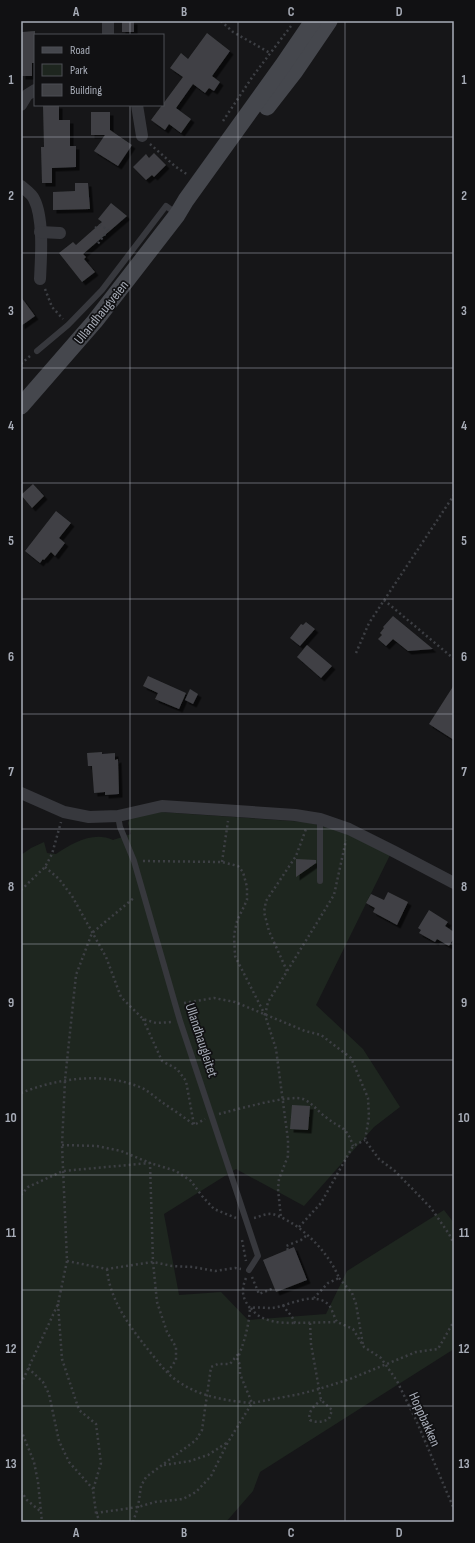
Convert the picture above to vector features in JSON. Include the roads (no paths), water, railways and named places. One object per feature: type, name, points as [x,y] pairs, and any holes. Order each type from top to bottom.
[{"type":"main road","name":"Ullandhaugveien","points":[[21,406],[95,321],[178,214],[186,200],[279,72],[313,21]]},
{"type":"main road","name":"Ullandhaugveien","points":[[178,214],[192,203],[234,150],[295,71],[329,21]]},
{"type":"street","points":[[108,21],[108,34]]},
{"type":"street","points":[[21,105],[27,95],[34,91]]},
{"type":"street","points":[[137,106],[142,136]]},
{"type":"street","points":[[21,186],[34,199],[39,214],[42,254],[40,279]]},
{"type":"street","points":[[40,232],[60,233]]},
{"type":"street","points":[[21,794],[64,812],[89,816],[118,816],[162,806],[295,815],[315,818],[349,830],[454,883]]},
{"type":"lane","points":[[36,351],[68,325],[102,290],[166,206],[178,214]]},
{"type":"lane","name":"Ullandhaugleitet","points":[[118,816],[120,827],[134,861],[180,1021],[258,1256],[249,1270]]},
{"type":"lane","points":[[315,818],[320,881]]}]
